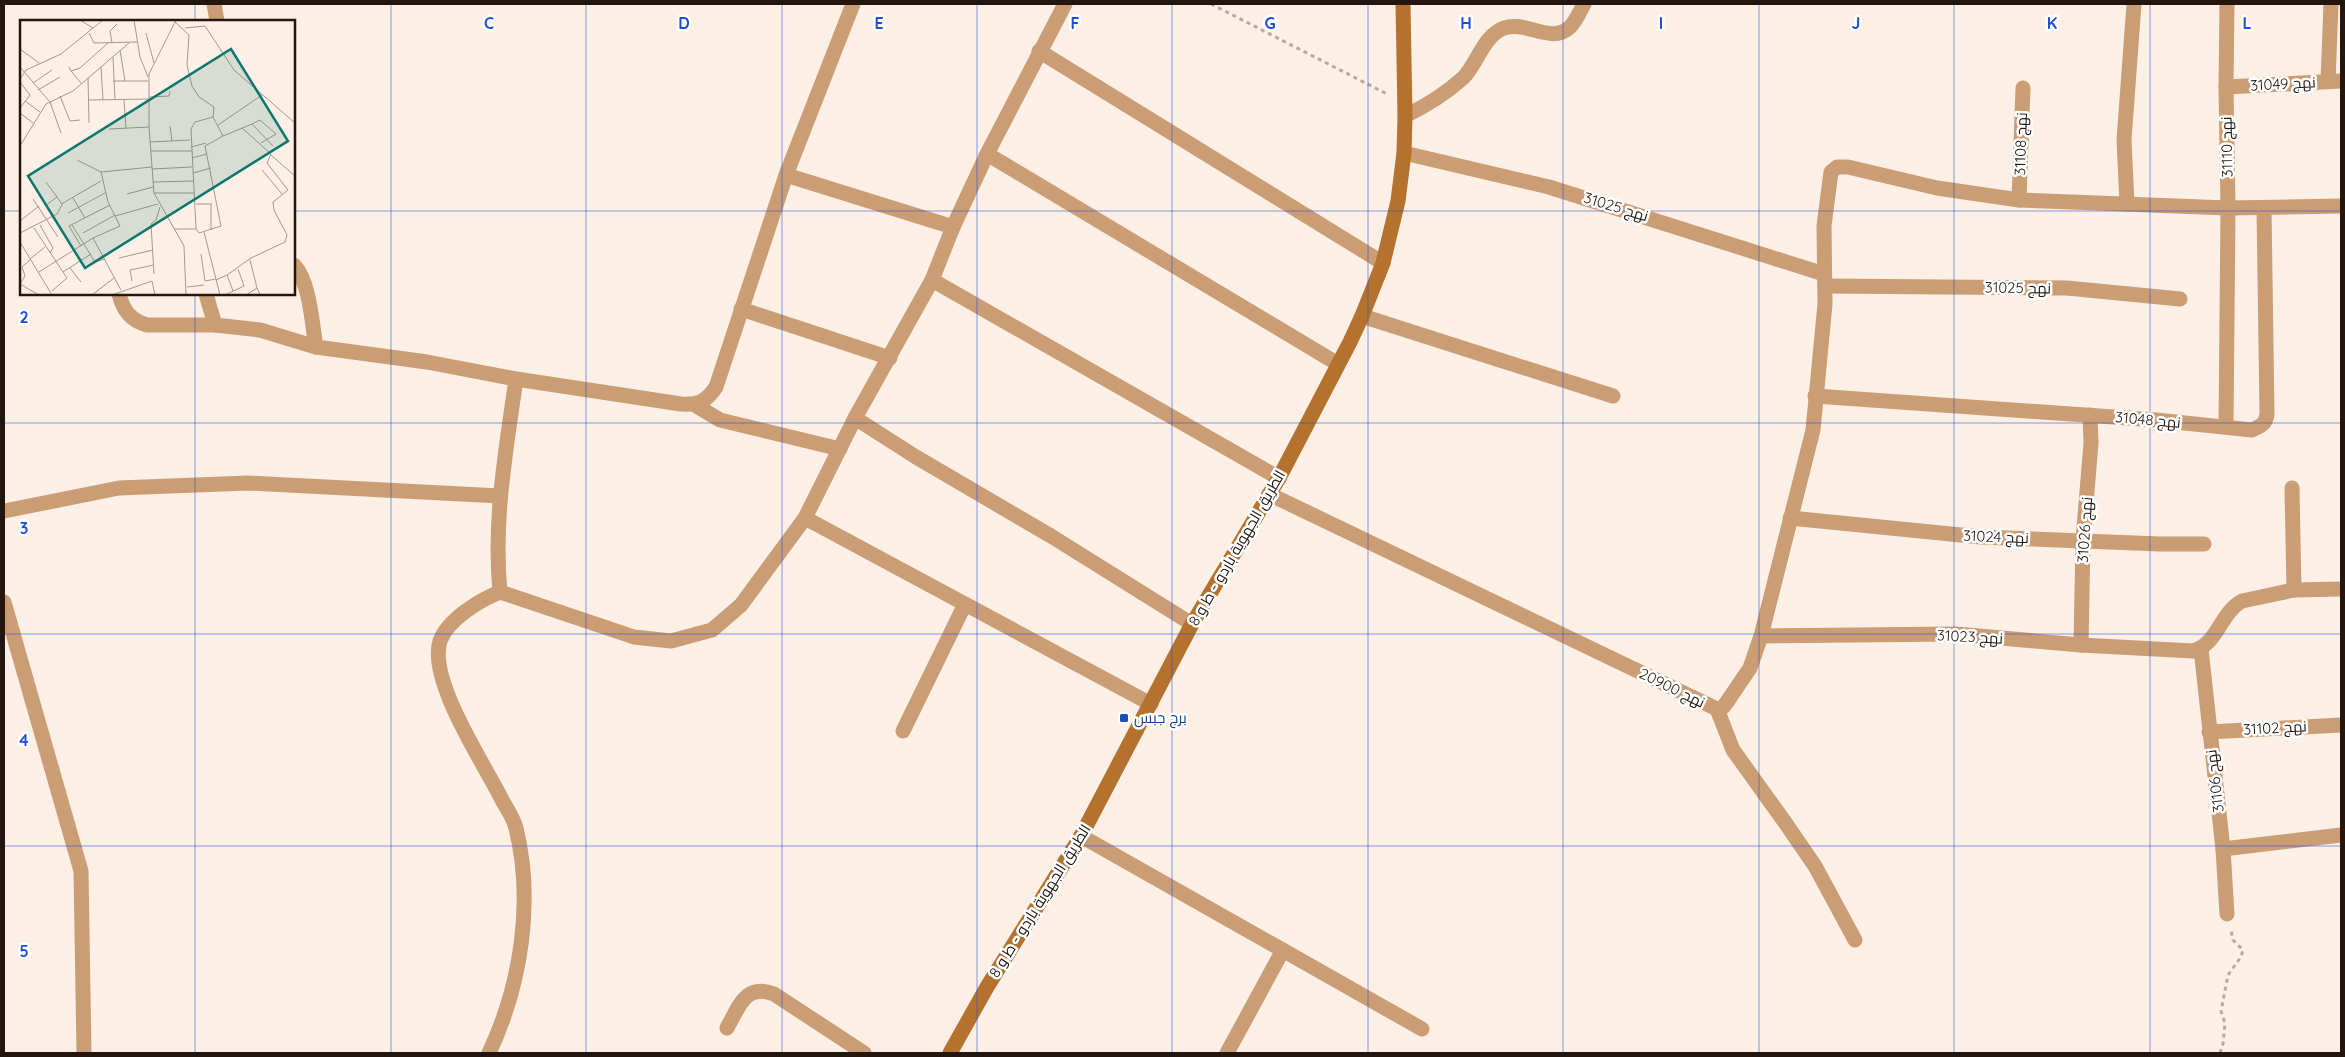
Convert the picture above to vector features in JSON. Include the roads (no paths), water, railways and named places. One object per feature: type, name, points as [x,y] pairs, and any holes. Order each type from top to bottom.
[{"type":"main road","name":"الطريق الجهوية باردو - ط و 8","points":[[950,1053],[987,987],[1081,836],[1192,624],[1279,478],[1362,316],[1382,263],[1398,201],[1404,153],[1403,4]]},
{"type":"street","points":[[214,4],[217,20]]},
{"type":"street","points":[[695,405],[708,400],[716,387],[786,175],[852,4]]},
{"type":"street","points":[[490,1053],[502,1025],[520,954],[524,908],[522,868],[516,826],[446,693],[439,663],[440,641],[455,621],[480,601],[500,592],[634,637],[671,641],[712,630],[741,605],[805,518],[855,418],[932,280],[953,227],[987,154],[1065,4]]},
{"type":"street","points":[[1405,109],[1438,98],[1464,76],[1490,38],[1504,28],[1519,26],[1554,35],[1572,26],[1584,4]]},
{"type":"street","points":[[2127,204],[2124,140],[2134,4]]},
{"type":"street","name":"نهج 31110","points":[[2226,426],[2227,4]]},
{"type":"street","points":[[2331,4],[2334,81]]},
{"type":"street","points":[[1039,51],[1382,263]]},
{"type":"street","name":"نهج 31049","points":[[2226,87],[2334,81]]},
{"type":"street","name":"نهج 31108","points":[[2019,200],[2023,88]]},
{"type":"street","name":"نهج 31025","points":[[1404,153],[1549,187],[1824,280],[2067,288],[2180,299]]},
{"type":"street","points":[[987,154],[1338,364]]},
{"type":"street","name":"نهج 20900","points":[[1269,494],[1717,709],[1728,702],[1750,668],[1761,636],[1812,430],[1825,304],[1824,226],[1831,172],[1837,167],[1848,167],[1937,188],[2019,200]]},
{"type":"street","points":[[786,175],[953,227]]},
{"type":"street","points":[[2019,200],[2228,208],[2341,206]]},
{"type":"street","name":"نهج 31048","points":[[1815,396],[2090,415],[2226,426],[2252,430],[2260,427],[2266,421],[2267,307],[2264,208]]},
{"type":"street","points":[[295,266],[306,291],[316,347]]},
{"type":"street","points":[[932,280],[1279,478]]},
{"type":"street","points":[[119,295],[122,304],[130,317],[147,325],[215,325],[260,330],[316,347],[427,362],[516,379],[695,405],[720,420],[840,449]]},
{"type":"street","points":[[206,295],[215,325]]},
{"type":"street","points":[[741,309],[890,358]]},
{"type":"street","points":[[1362,316],[1613,396]]},
{"type":"street","points":[[500,592],[497,554],[500,496],[516,379]]},
{"type":"street","name":"نهج 31026","points":[[2081,645],[2083,540],[2090,476],[2090,415]]},
{"type":"street","points":[[855,418],[916,457],[1052,536],[1192,624]]},
{"type":"street","points":[[4,511],[119,488],[248,483],[500,496]]},
{"type":"street","points":[[2292,488],[2294,590]]},
{"type":"street","points":[[805,518],[1151,704]]},
{"type":"street","name":"نهج 31024","points":[[1790,518],[1981,537],[2204,544]]},
{"type":"street","points":[[2201,648],[2209,642],[2224,618],[2235,605],[2242,601],[2294,590],[2341,589]]},
{"type":"street","points":[[4,602],[81,871],[84,1053]]},
{"type":"street","points":[[902,730],[965,604]]},
{"type":"street","name":"نهج 31023","points":[[1761,636],[1956,634],[2081,645],[2193,651],[2201,648]]},
{"type":"street","name":"نهج 31106","points":[[2201,648],[2223,850],[2227,914]]},
{"type":"street","points":[[1717,709],[1733,750],[1815,866],[1855,940]]},
{"type":"street","name":"نهج 31102","points":[[2209,732],[2341,724]]},
{"type":"street","points":[[2223,850],[2341,835]]},
{"type":"street","points":[[1081,836],[1422,1029]]},
{"type":"street","points":[[1228,1053],[1283,950]]},
{"type":"street","points":[[726,1028],[744,999],[753,991],[763,990],[774,994],[864,1053]]},
{"type":"place","name":"برج جبس","points":[[1124,718]]}]
